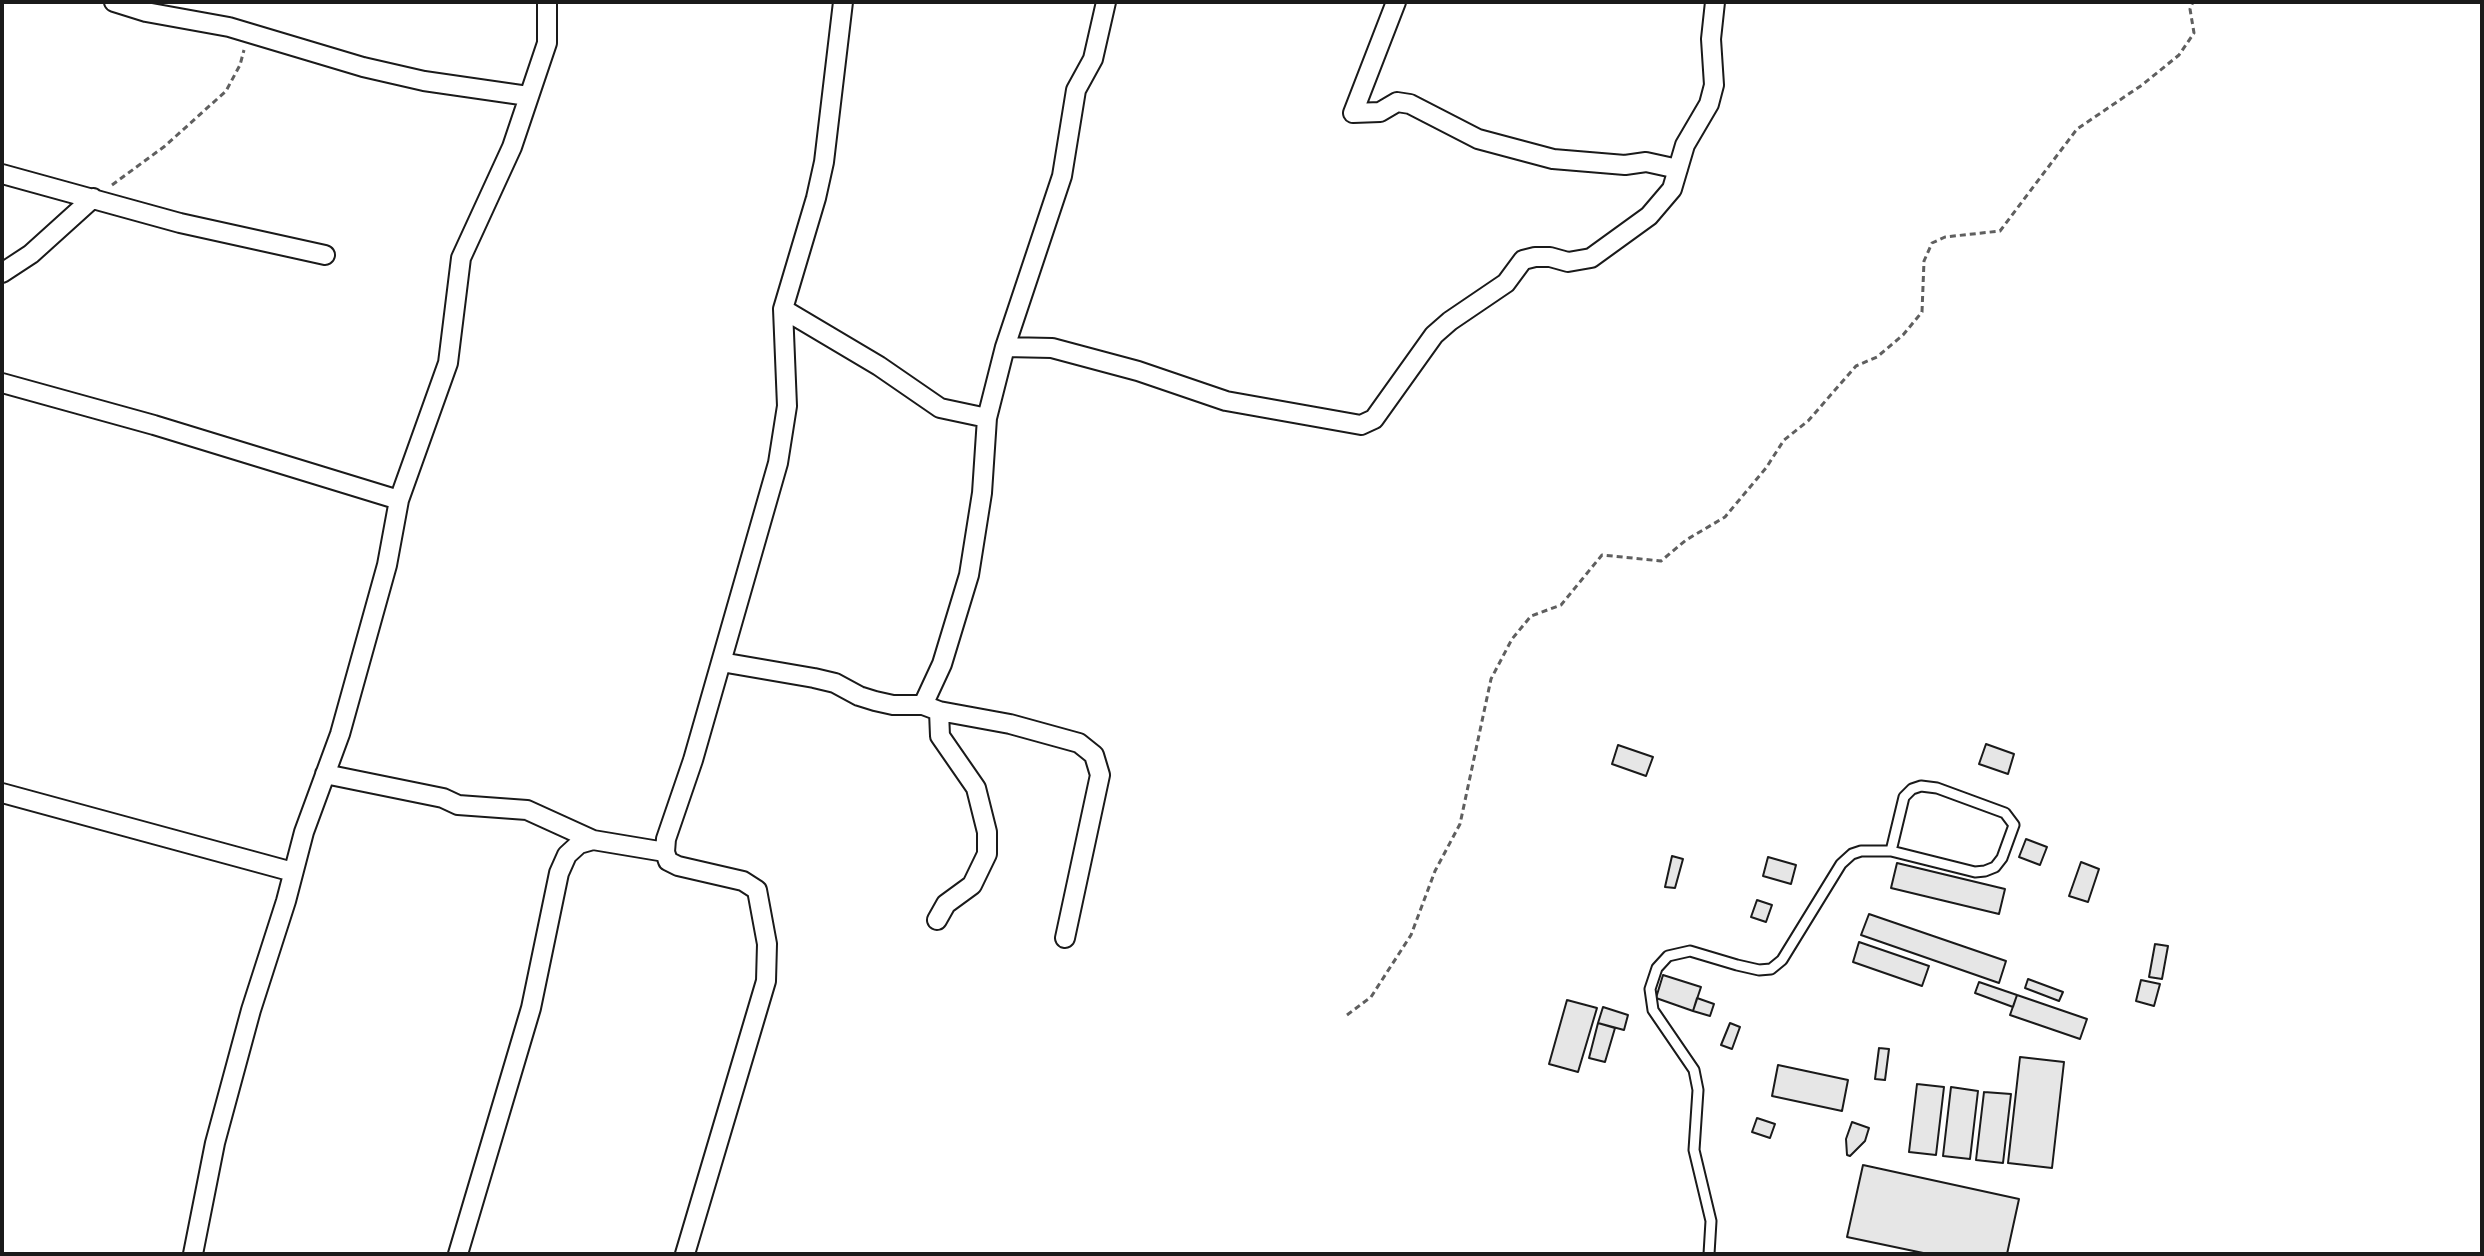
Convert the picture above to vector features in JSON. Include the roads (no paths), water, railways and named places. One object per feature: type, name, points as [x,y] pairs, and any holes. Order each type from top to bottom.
[{"type":"street","points":[[114,2],[146,12],[229,27],[363,67],[424,81],[528,96]]},
{"type":"street","points":[[193,1254],[215,1143],[251,1010],[304,832],[340,734],[387,565],[399,500],[448,363],[461,258],[512,147],[547,43],[547,2]]},
{"type":"street","points":[[685,1254],[766,981],[767,944],[757,890],[743,881],[668,861],[666,839],[778,463],[787,406],[783,309],[824,162],[843,2]]},
{"type":"street","points":[[937,920],[946,904],[972,885],[987,854],[987,832],[976,788],[940,736],[931,708],[969,575],[982,493],[987,418],[1005,347],[1062,176],[1076,90],[1093,59],[1106,2]]},
{"type":"street","points":[[1396,2],[1353,113],[1380,112],[1397,102],[1410,104],[1478,139],[1553,159],[1625,165],[1646,162],[1678,169]]},
{"type":"street","points":[[1005,347],[1052,348],[1138,371],[1226,401],[1361,425],[1374,419],[1434,335],[1506,283],[1523,260],[1550,257],[1568,262],[1591,258],[1649,216],[1672,189],[1685,145],[1709,104],[1714,85],[1711,39],[1715,2]]},
{"type":"street","points":[[2,174],[180,223],[325,255]]},
{"type":"street","points":[[2,273],[31,254],[93,198]]},
{"type":"street","points":[[783,309],[879,366],[940,408],[987,418]]},
{"type":"street","points":[[2,383],[154,425],[399,500]]},
{"type":"street","points":[[721,662],[824,680],[859,696],[884,703],[931,708],[1010,724],[1079,743],[1094,755],[1100,775],[1065,938]]},
{"type":"street","points":[[325,774],[443,798],[458,805],[527,810],[593,840],[665,852]]},
{"type":"street","points":[[2,793],[293,872]]},
{"type":"street","points":[[458,1254],[531,1008],[559,873],[567,855],[579,844],[593,840]]},
{"type":"lane","points":[[1709,1254],[1711,1221],[1694,1150],[1698,1090],[1694,1070],[1653,1010],[1650,989],[1657,968],[1668,956],[1690,951],[1759,970],[1771,969],[1782,960],[1841,864],[1852,854],[1891,851],[1975,872],[1985,871],[1995,867],[2002,858],[2014,825],[2005,813],[1937,788],[1921,786],[1904,797],[1891,851]]}]
